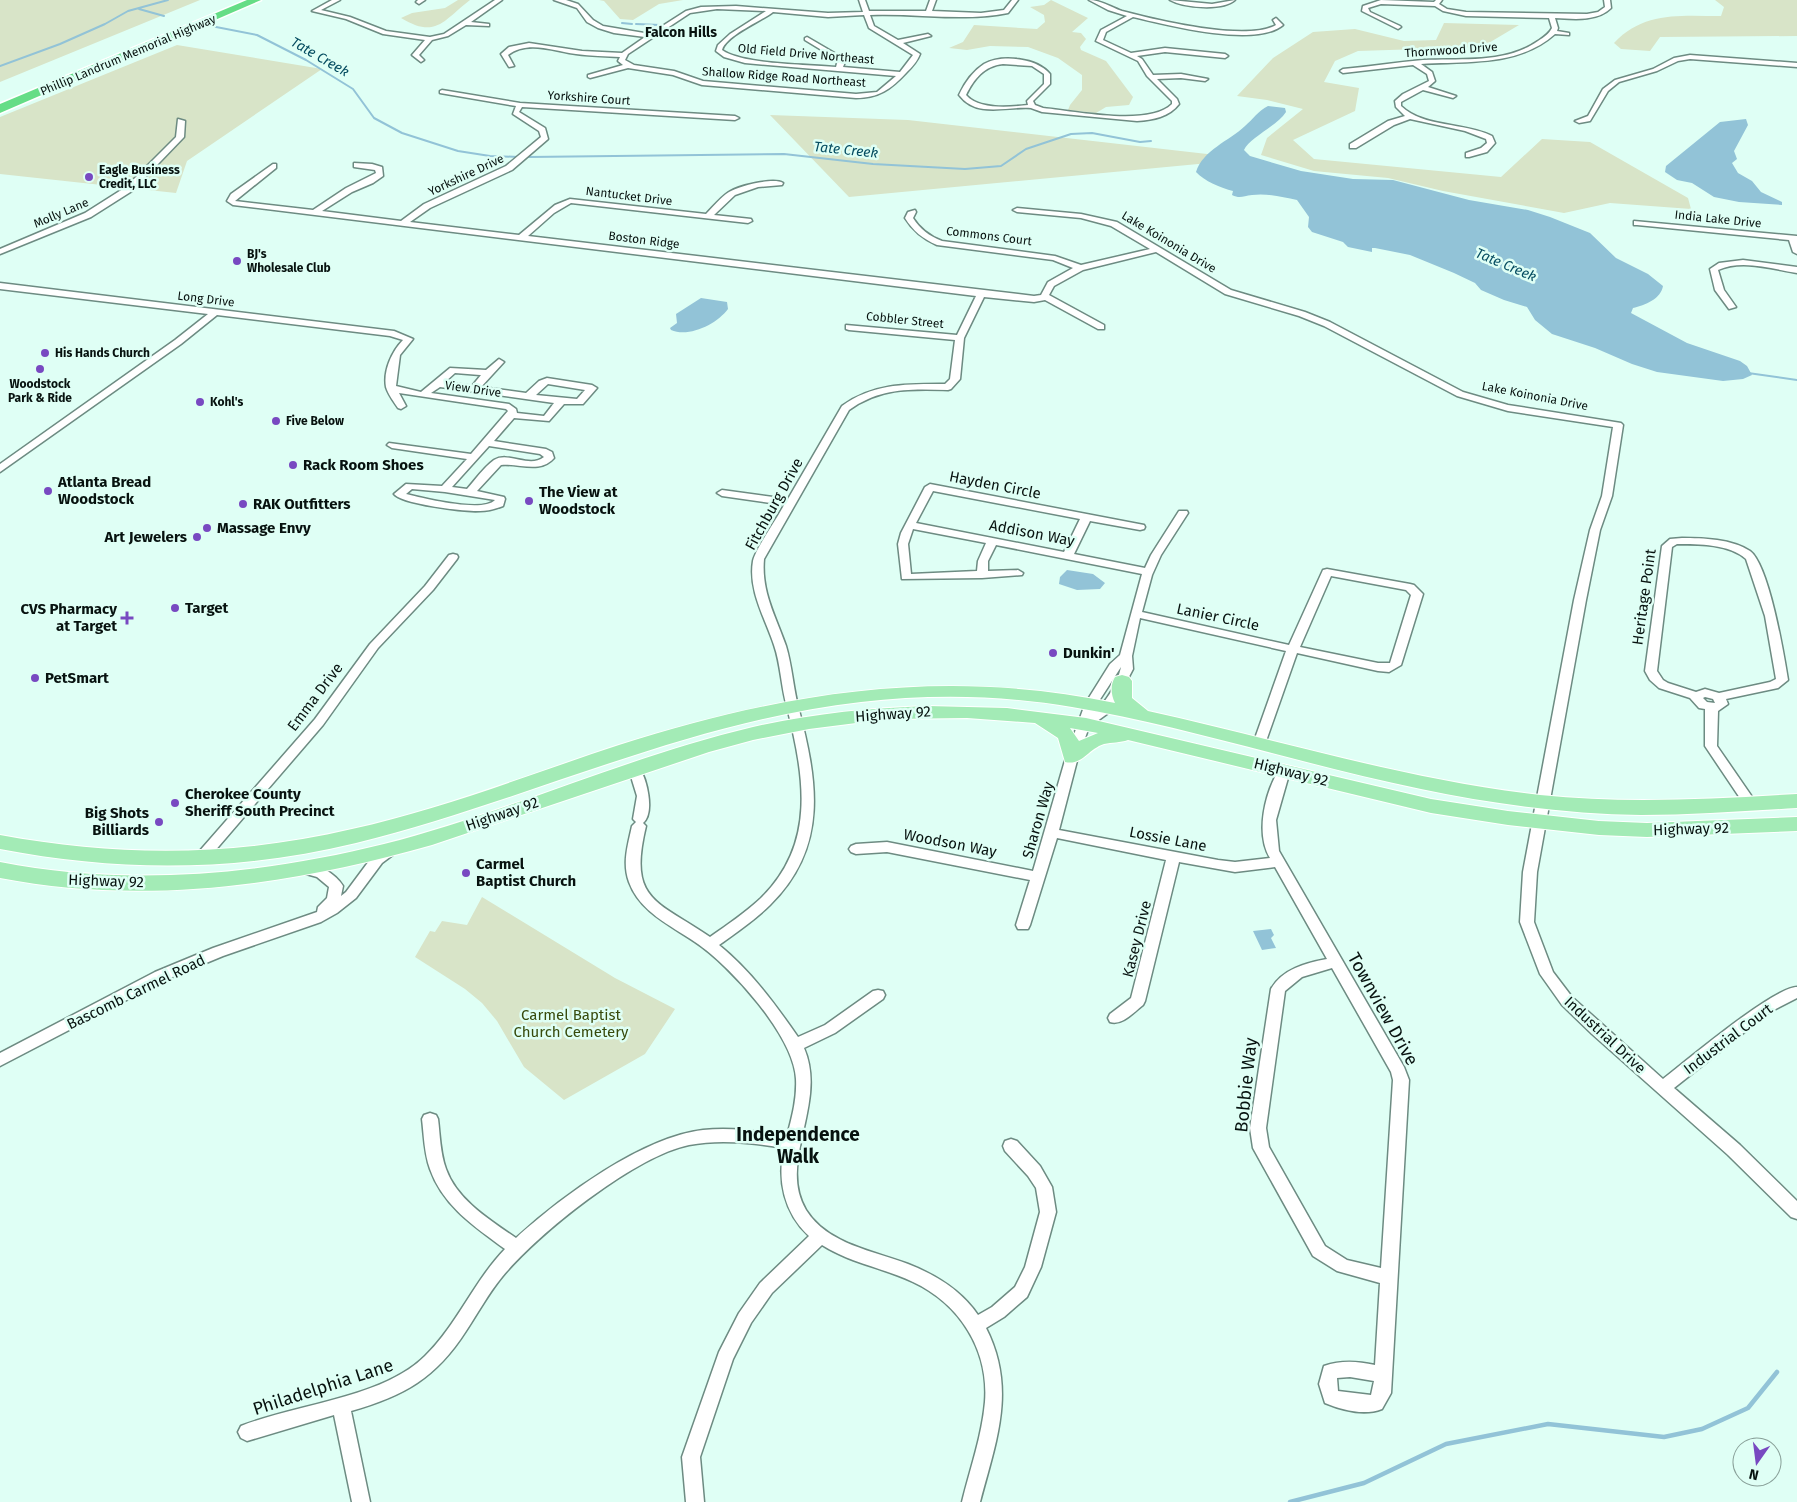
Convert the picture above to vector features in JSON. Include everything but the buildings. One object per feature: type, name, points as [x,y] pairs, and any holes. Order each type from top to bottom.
[{"type":"highway","name":"Phillip Landrum Memorial Highway","points":[[0,98],[234,0]]},
{"type":"highway","points":[[0,103],[245,0]]},
{"type":"highway","name":"Phillip Landrum Memorial Highway","points":[[0,109],[256,0]]},
{"type":"main road","points":[[1122,682],[1123,701],[1145,716]]},
{"type":"main road","name":"Highway 92","points":[[0,842],[63,853],[156,859],[280,850],[387,828],[457,807],[680,733],[792,704],[862,695],[951,692],[1049,698],[1099,706],[1434,786],[1544,802],[1636,808],[1797,801]]},
{"type":"main road","name":"Highway 92","points":[[0,870],[78,880],[148,883],[216,880],[304,869],[397,848],[739,737],[798,724],[907,712],[950,711],[1021,715],[1086,724],[1431,806],[1540,822],[1647,830],[1797,824]]},
{"type":"main road","points":[[1021,715],[1052,724],[1066,734],[1071,742],[1072,757]]},
{"type":"main road","points":[[1072,757],[1088,743],[1103,737],[1136,735]]},
{"type":"street","points":[[337,0],[314,10],[348,18],[385,33],[430,39],[446,35],[499,0]]},
{"type":"street","points":[[557,0],[576,5],[583,10],[588,20],[597,26],[651,36]]},
{"type":"street","name":"Shallow Ridge Road Northeast","points":[[627,66],[674,73],[702,83],[862,96],[886,90],[902,74],[917,54],[871,27],[862,0]]},
{"type":"street","points":[[929,12],[933,0]]},
{"type":"street","points":[[1003,14],[1016,0]]},
{"type":"street","points":[[1092,0],[1113,10],[1208,30],[1262,33],[1274,30],[1280,25],[1276,20]]},
{"type":"street","points":[[1173,0],[1210,5],[1226,4],[1232,0]]},
{"type":"street","points":[[1398,27],[1372,16],[1365,11],[1365,7],[1374,1],[1438,2],[1445,10],[1461,14],[1581,17],[1606,10],[1607,0]]},
{"type":"street","points":[[511,66],[504,54],[513,48],[529,45],[573,52],[622,55],[688,12],[700,9],[734,7],[817,15],[929,12],[981,15],[1003,14],[1011,17]]},
{"type":"street","name":"Old Field Drive Northeast","points":[[771,11],[725,40],[720,45],[719,51],[726,56],[739,60],[902,74]]},
{"type":"street","points":[[1032,106],[1030,103],[1031,99],[1048,83],[1047,76],[1043,70],[1027,63],[994,61],[982,69],[963,93],[964,99],[973,104],[984,106],[1014,108],[1032,106],[1049,112],[1123,118],[1151,117],[1172,108],[1176,102],[1152,77],[1143,62],[1131,55],[1104,45],[1099,40],[1106,28],[1133,15]]},
{"type":"street","points":[[1551,16],[1555,28],[1553,32],[1568,34]]},
{"type":"street","points":[[466,23],[487,25]]},
{"type":"street","name":"Thornwood Drive","points":[[1342,71],[1415,63],[1479,62],[1502,58],[1517,54],[1553,32]]},
{"type":"street","points":[[897,42],[928,36]]},
{"type":"street","points":[[421,60],[416,55],[430,39]]},
{"type":"street","points":[[807,39],[840,57],[842,62],[839,68]]},
{"type":"street","points":[[1131,55],[1165,50],[1225,56]]},
{"type":"street","points":[[622,55],[621,61],[627,66]]},
{"type":"street","points":[[1579,121],[1588,120],[1591,117],[1605,90],[1617,81],[1655,70],[1676,59],[1690,57],[1797,65]]},
{"type":"street","points":[[1415,63],[1428,71],[1433,78],[1431,83],[1423,88],[1405,95],[1397,103],[1400,110],[1411,116],[1473,130],[1489,138],[1491,144],[1488,148],[1469,154]]},
{"type":"street","points":[[590,76],[627,66]]},
{"type":"street","points":[[1152,77],[1181,76],[1205,79]]},
{"type":"street","points":[[1423,88],[1453,96]]},
{"type":"street","name":"Yorkshire Court","points":[[442,92],[520,105],[735,118]]},
{"type":"street","name":"Yorkshire Drive","points":[[402,224],[427,206],[509,168],[545,137],[542,130],[515,113],[520,105]]},
{"type":"street","points":[[1353,146],[1395,121],[1411,116]]},
{"type":"street","name":"Molly Lane","points":[[0,252],[88,215],[129,189],[180,137],[181,120]]},
{"type":"street","points":[[316,212],[349,190],[370,181],[380,174],[379,170],[372,166],[356,165]]},
{"type":"street","name":"Boston Ridge","points":[[273,166],[234,196],[231,201],[234,203],[402,224],[981,294],[1034,299],[1044,297],[1101,326]]},
{"type":"street","points":[[707,217],[732,193],[757,185],[779,183]]},
{"type":"street","name":"Nantucket Drive","points":[[521,238],[542,222],[558,205],[570,201],[748,221]]},
{"type":"street","name":"Lake Koinonia Drive","points":[[1017,210],[1081,216],[1107,222],[1124,230],[1228,292],[1302,314],[1327,324],[1468,396],[1508,408],[1618,425],[1607,496],[1595,530],[1580,600],[1544,802]]},
{"type":"street","name":"Commons Court","points":[[912,212],[909,218],[914,226],[923,235],[940,243],[1055,258],[1080,268]]},
{"type":"street","name":"India Lake Drive","points":[[1637,223],[1795,238]]},
{"type":"street","points":[[1795,238],[1797,252]]},
{"type":"street","points":[[1044,297],[1051,284],[1080,268],[1155,250]]},
{"type":"street","points":[[1732,307],[1723,297],[1715,276],[1714,270],[1721,265],[1744,264],[1797,270]]},
{"type":"street","name":"Long Drive","points":[[0,286],[391,333],[409,338],[397,350],[393,360],[391,387]]},
{"type":"street","points":[[960,338],[981,294]]},
{"type":"street","points":[[0,469],[168,349],[215,312]]},
{"type":"street","name":"Cobbler Street","points":[[849,327],[960,338]]},
{"type":"street","name":"Fitchburg Drive","points":[[709,944],[752,914],[771,895],[792,866],[801,848],[810,814],[810,796],[798,724],[792,704],[786,668],[766,614],[758,583],[757,568],[759,559],[846,408],[853,402],[877,390],[894,387],[948,386],[955,379],[960,338]]},
{"type":"street","name":"View Drive","points":[[474,389],[499,362]]},
{"type":"street","name":"View Drive","points":[[424,394],[438,384],[450,371],[457,368],[483,372],[486,375]]},
{"type":"street","name":"View Drive","points":[[438,384],[561,401],[580,402],[592,388],[547,381],[542,383],[528,396]]},
{"type":"street","points":[[391,387],[401,406]]},
{"type":"street","name":"View Drive","points":[[391,387],[399,390],[509,407],[513,411],[512,415],[445,489]]},
{"type":"street","name":"View Drive","points":[[512,415],[546,419],[561,401]]},
{"type":"street","points":[[469,493],[498,462],[514,461],[541,464],[548,458],[548,454],[542,451],[486,443]]},
{"type":"street","points":[[392,445],[473,457]]},
{"type":"street","points":[[410,486],[445,489],[493,496],[501,501],[497,506],[475,508],[399,494],[410,486]]},
{"type":"street","name":"Hayden Circle","points":[[1018,573],[906,577],[903,544],[910,526],[930,488],[1140,527]]},
{"type":"street","points":[[722,493],[791,503]]},
{"type":"street","points":[[1086,724],[1099,706],[1122,682],[1126,669],[1126,656],[1148,572],[1167,536],[1183,513]]},
{"type":"street","points":[[1068,556],[1086,518]]},
{"type":"street","name":"Addison Way","points":[[910,526],[1148,572]]},
{"type":"street","points":[[982,575],[983,561],[993,541]]},
{"type":"street","name":"Heritage Point","points":[[1674,541],[1730,546],[1747,553],[1751,558],[1771,616],[1782,680],[1774,685],[1715,702],[1699,703],[1696,696],[1660,685],[1654,679],[1651,670],[1667,546],[1674,541]]},
{"type":"street","name":"Emma Drive","points":[[202,857],[319,722],[374,646],[429,588],[453,557]]},
{"type":"street","name":"Lanier Circle","points":[[1136,614],[1293,649],[1389,668],[1395,666],[1417,594],[1410,587],[1327,572],[1293,649],[1260,744]]},
{"type":"street","points":[[1099,706],[1114,667],[1126,656]]},
{"type":"street","points":[[1715,702],[1709,738],[1711,746],[1751,804]]},
{"type":"street","name":"Sharon Way","points":[[1023,925],[1052,833],[1072,757],[1086,724]]},
{"type":"street","points":[[635,770],[643,796],[630,868],[641,894],[652,905],[709,944],[733,966],[761,998],[795,1045],[803,1067],[805,1092],[788,1164],[791,1194],[800,1215],[821,1235],[837,1246],[907,1271],[932,1283],[960,1305],[975,1325],[990,1358],[994,1400],[991,1421],[971,1502]]},
{"type":"street","name":"Townview Drive","points":[[1284,770],[1268,820],[1267,834],[1272,851],[1399,1071],[1401,1080],[1383,1375]]},
{"type":"street","name":"Industrial Drive","points":[[1544,802],[1530,872],[1527,922],[1547,974],[1567,1001],[1662,1088],[1734,1150],[1797,1212]]},
{"type":"street","name":"Lossie Lane","points":[[1052,833],[1235,867],[1278,862]]},
{"type":"street","name":"Woodson Way","points":[[856,849],[887,847],[1038,878]]},
{"type":"street","name":"Bascomb Carmel Road","points":[[0,1060],[160,976],[218,952],[316,918],[351,896],[377,860],[397,848]]},
{"type":"street","name":"Kasey Drive","points":[[1115,1018],[1138,1001],[1173,856]]},
{"type":"street","name":"Bascomb Carmel Road","points":[[304,869],[316,871],[332,880],[336,886],[336,893],[326,908],[304,922]]},
{"type":"street","name":"Bobbie Way","points":[[1336,962],[1302,969],[1285,979],[1278,989],[1258,1128],[1261,1148],[1319,1251],[1342,1266],[1389,1278]]},
{"type":"street","name":"Industrial Court","points":[[1662,1088],[1765,1008],[1795,992]]},
{"type":"street","points":[[795,1045],[830,1029],[878,995]]},
{"type":"street","points":[[430,1119],[438,1170],[448,1188],[473,1216],[517,1248]]},
{"type":"street","name":"Philadelphia Lane","points":[[247,1432],[395,1388],[417,1375],[453,1339],[494,1274],[517,1248],[558,1213],[648,1153],[689,1138],[716,1135],[746,1136],[793,1142]]},
{"type":"street","points":[[975,1325],[998,1312],[1021,1292],[1033,1267],[1048,1212],[1044,1187],[1034,1171],[1011,1146]]},
{"type":"street","points":[[695,1502],[691,1458],[725,1358],[745,1318],[766,1288],[821,1235]]},
{"type":"street","points":[[341,1405],[361,1502]]},
{"type":"green space","points":[[0,0],[200,0],[0,82]]},
{"type":"green space","points":[[458,0],[470,0],[438,25],[423,27],[401,18],[412,13],[445,8]]},
{"type":"green space","points":[[599,0],[683,0],[659,4],[633,20],[620,19],[604,1]]},
{"type":"green space","points":[[1051,0],[1088,18],[1072,32],[1081,33],[1086,39],[1080,47],[1081,50],[1106,61],[1133,97],[1129,105],[1106,107],[1096,113],[1068,110],[1082,90],[1082,75],[1058,58],[1028,47],[990,46],[967,50],[949,48],[963,42],[974,25],[1037,29],[1045,22],[1044,15],[1030,7],[1044,5]]},
{"type":"green space","points":[[1715,0],[1797,0],[1797,36],[1660,37],[1650,51],[1621,49],[1614,43],[1638,25],[1650,20],[1677,16],[1721,16],[1724,7]]},
{"type":"green space","points":[[1444,23],[1519,25],[1482,47],[1358,51],[1335,61],[1324,82],[1359,88],[1355,111],[1293,140],[1314,159],[1501,177],[1542,139],[1590,142],[1688,198],[1691,209],[1610,203],[1564,213],[1443,191],[1388,178],[1314,171],[1261,155],[1267,138],[1303,109],[1267,100],[1237,96],[1273,58],[1313,32],[1355,29],[1404,41],[1436,40]]},
{"type":"green space","points":[[177,45],[322,69],[187,161],[176,193],[0,174],[0,117]]},
{"type":"green space","points":[[770,115],[908,120],[1251,159],[849,197]]},
{"type":"green space","name":"Carmel Baptist Church Cemetery","points":[[482,897],[615,978],[675,1009],[645,1054],[564,1100],[524,1067],[497,1021],[482,1003],[465,989],[415,957],[430,931],[435,932],[442,921],[467,925]]},
{"type":"water","points":[[1268,106],[1285,108],[1286,112],[1247,145],[1244,150],[1250,156],[1301,171],[1353,179],[1393,180],[1469,200],[1528,210],[1590,233],[1616,258],[1648,274],[1663,286],[1662,291],[1656,298],[1633,308],[1631,313],[1687,343],[1740,361],[1747,366],[1752,375],[1743,379],[1723,381],[1657,372],[1632,364],[1595,348],[1552,334],[1535,320],[1527,307],[1481,290],[1475,283],[1454,273],[1410,255],[1375,248],[1372,248],[1372,252],[1348,247],[1343,242],[1312,232],[1308,227],[1309,217],[1297,200],[1263,195],[1235,196],[1232,195],[1233,191],[1213,184],[1196,172],[1199,164],[1210,152],[1239,131]]},
{"type":"water","points":[[1746,119],[1748,125],[1734,151],[1737,159],[1732,163],[1738,173],[1752,181],[1761,192],[1782,202],[1782,205],[1739,202],[1714,197],[1692,183],[1677,180],[1665,172],[1666,166],[1720,122]]},
{"type":"water","points":[[701,298],[727,302],[728,309],[717,320],[694,331],[678,332],[671,330],[670,328],[677,323],[676,314]]},
{"type":"water","points":[[1067,570],[1093,574],[1105,583],[1100,589],[1077,590],[1059,584],[1060,577]]},
{"type":"water","points":[[1271,929],[1274,935],[1271,938],[1276,948],[1262,950],[1253,931]]},
{"type":"waterway","points":[[0,66],[60,44],[105,24],[128,11],[168,0]]},
{"type":"waterway","name":"Tate Creek","points":[[139,9],[164,16]]},
{"type":"waterway","points":[[622,23],[632,24]]},
{"type":"waterway","points":[[636,24],[660,25]]},
{"type":"waterway","name":"Tate Creek","points":[[211,26],[257,35],[306,60],[353,89],[374,118],[402,133],[458,151],[490,156],[519,157]]},
{"type":"waterway","name":"Tate Creek","points":[[529,157],[784,154],[873,164],[965,169],[1001,166],[1026,149],[1071,134],[1092,133],[1140,142],[1151,141]]},
{"type":"waterway","name":"Tate Creek","points":[[1748,373],[1797,380]]},
{"type":"waterway","points":[[1290,1502],[1364,1483],[1446,1444],[1548,1424],[1664,1437],[1702,1429],[1748,1408],[1777,1372]]},
{"type":"place","name":"Eagle Business Credit, LLC","points":[[89,177]]},
{"type":"place","name":"BJ's Wholesale Club","points":[[237,261]]},
{"type":"place","name":"His Hands Church","points":[[45,353]]},
{"type":"place","name":"Woodstock Park & Ride","points":[[40,369]]},
{"type":"place","name":"Kohl's","points":[[200,402]]},
{"type":"place","name":"Five Below","points":[[276,421]]},
{"type":"place","name":"Rack Room Shoes","points":[[293,465]]},
{"type":"place","name":"Atlanta Bread Woodstock","points":[[48,491]]},
{"type":"place","name":"The View at Woodstock","points":[[529,501]]},
{"type":"place","name":"RAK Outfitters","points":[[243,504]]},
{"type":"place","name":"Massage Envy","points":[[207,528]]},
{"type":"place","name":"Art Jewelers","points":[[197,537]]},
{"type":"place","name":"Target","points":[[175,608]]},
{"type":"place","name":"CVS Pharmacy at Target","points":[[127,618]]},
{"type":"place","name":"Dunkin'","points":[[1053,653]]},
{"type":"place","name":"PetSmart","points":[[35,678]]},
{"type":"place","name":"Cherokee County Sheriff South Precinct","points":[[175,803]]},
{"type":"place","name":"Big Shots Billiards","points":[[159,822]]},
{"type":"place","name":"Carmel Baptist Church","points":[[466,873]]},
{"type":"district","name":"Falcon Hills","points":[[681,32]]},
{"type":"district","name":"Independence Walk","points":[[798,1145]]}]
